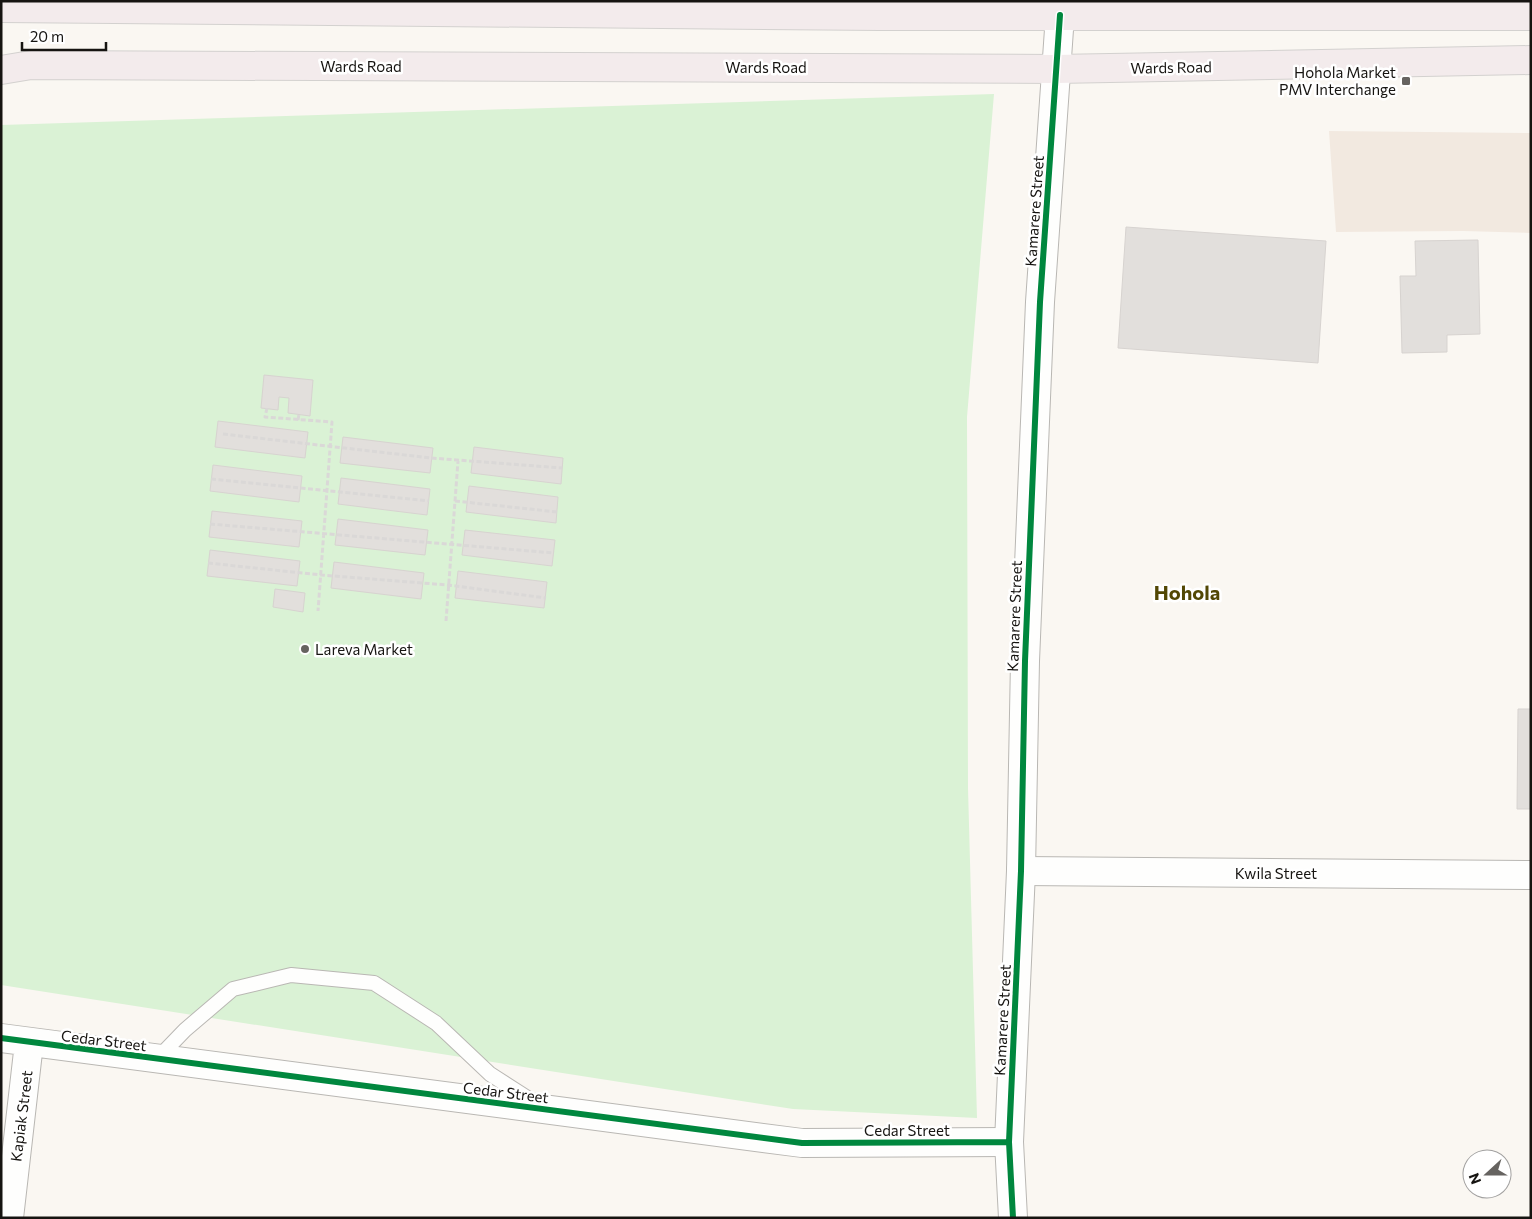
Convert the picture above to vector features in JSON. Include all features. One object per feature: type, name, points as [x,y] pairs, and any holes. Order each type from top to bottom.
[{"type":"main road","points":[[1,8],[880,9],[1060,15],[1531,16]]},
{"type":"main road","name":"Wards Road","points":[[1,70],[31,66],[1056,69],[1531,60]]},
{"type":"street","name":"Kamarere Street","points":[[1013,1218],[1009,1142],[1021,871],[1025,661],[1040,302],[1060,15]]},
{"type":"street","name":"Kwila Street","points":[[1021,871],[1531,875]]},
{"type":"street","name":"Cedar Street","points":[[1,1038],[157,1060],[802,1143],[1009,1142]]},
{"type":"street","name":"Kapiak Street","points":[[9,1218],[29,1043]]},
{"type":"lane","points":[[157,1060],[184,1030],[233,989],[292,975],[374,983],[436,1023],[490,1074],[545,1110]]},
{"type":"path","points":[[267,408],[265,417],[332,422],[318,611]]},
{"type":"path","points":[[298,420],[299,414]]},
{"type":"path","points":[[223,434],[458,461],[562,468]]},
{"type":"path","points":[[446,621],[458,461]]},
{"type":"path","points":[[211,479],[429,501]]},
{"type":"path","points":[[455,501],[557,512]]},
{"type":"path","points":[[210,524],[324,532],[554,553]]},
{"type":"path","points":[[208,563],[321,575],[448,585],[546,598]]},
{"type":"shaded area","points":[[1329,131],[1531,133],[1531,233],[1463,231],[1336,232]]},
{"type":"green space","points":[[994,94],[967,417],[968,788],[977,1118],[793,1109],[1,985],[1,125]]},
{"type":"building","points":[[1126,227],[1326,241],[1318,363],[1118,348]]},
{"type":"building","points":[[1478,240],[1480,334],[1447,335],[1447,352],[1402,353],[1400,276],[1416,276],[1415,241]]},
{"type":"building","points":[[264,375],[313,380],[310,416],[288,413],[289,398],[279,397],[278,410],[261,408]]},
{"type":"building","points":[[218,421],[308,432],[305,458],[215,447]]},
{"type":"building","points":[[343,437],[433,448],[430,473],[340,463]]},
{"type":"building","points":[[474,447],[563,458],[561,484],[471,473]]},
{"type":"building","points":[[213,465],[302,476],[299,502],[210,491]]},
{"type":"building","points":[[341,478],[430,489],[427,515],[338,504]]},
{"type":"building","points":[[469,486],[558,497],[556,523],[466,512]]},
{"type":"building","points":[[212,511],[302,521],[299,547],[209,537]]},
{"type":"building","points":[[338,519],[428,530],[425,555],[335,545]]},
{"type":"building","points":[[465,530],[555,540],[552,566],[462,555]]},
{"type":"building","points":[[210,550],[300,561],[297,586],[207,576]]},
{"type":"building","points":[[334,562],[424,573],[421,599],[331,588]]},
{"type":"building","points":[[458,571],[547,582],[544,608],[455,598]]},
{"type":"building","points":[[275,589],[305,593],[303,612],[273,607]]},
{"type":"building","points":[[1518,709],[1531,709],[1531,809],[1517,809]]},
{"type":"cycle path","points":[[1013,1218],[1009,1142],[1021,871],[1025,661],[1040,302],[1060,15]]},
{"type":"cycle path","points":[[1,1038],[802,1143],[1009,1142]]},
{"type":"place","name":"Hohola Market PMV Interchange","points":[[1406,81]]},
{"type":"place","name":"Lareva Market","points":[[305,649]]},
{"type":"district","name":"Hohola","points":[[1187,592]]}]
